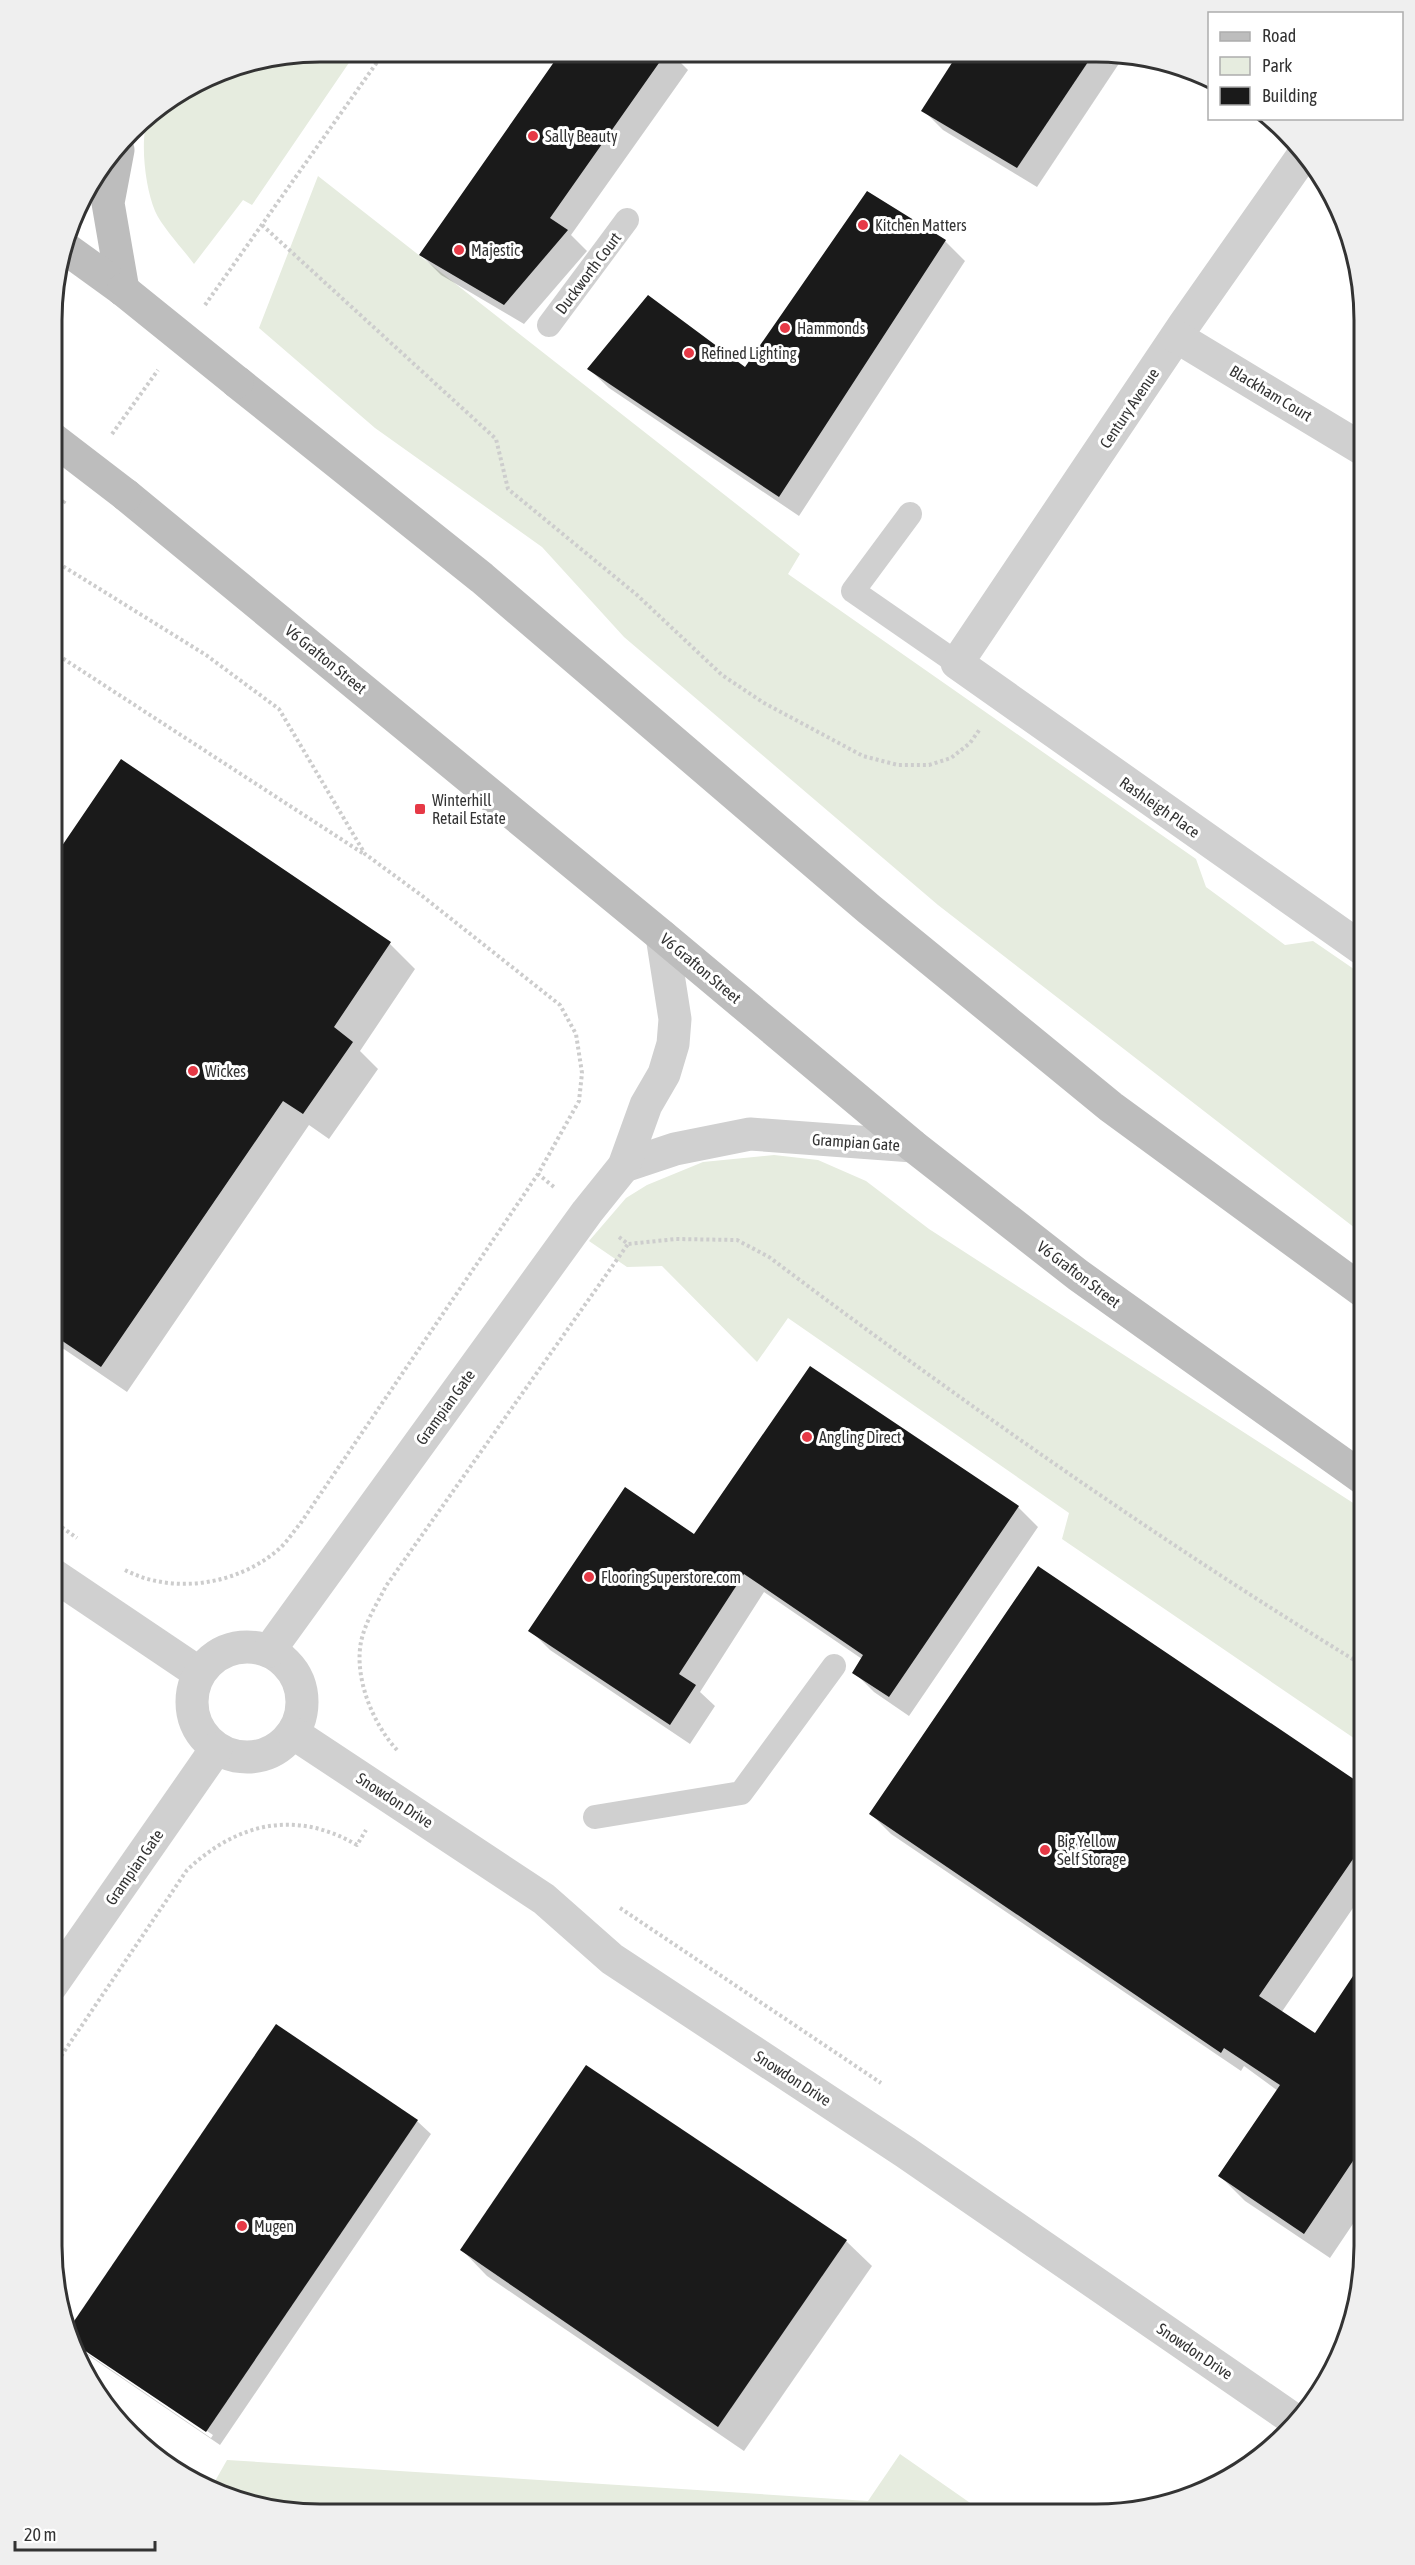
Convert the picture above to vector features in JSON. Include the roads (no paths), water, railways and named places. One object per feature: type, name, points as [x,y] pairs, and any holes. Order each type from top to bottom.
[{"type":"street","points":[[116,162],[108,203],[123,290]]},
{"type":"street","name":"Century Avenue","points":[[957,663],[1177,337],[1299,162]]},
{"type":"street","points":[[70,252],[123,290],[482,578],[869,909],[1111,1107],[1354,1285]]},
{"type":"street","name":"Blackham Court","points":[[1177,337],[1354,444]]},
{"type":"street","name":"V6 Grafton Street","points":[[62,446],[126,495],[662,936],[913,1146],[1078,1275],[1354,1472]]},
{"type":"street","name":"Rashleigh Place","points":[[957,663],[1354,943]]},
{"type":"street","name":"Grampian Gate","points":[[269,1651],[587,1212],[624,1166],[646,1105],[664,1074],[672,1044],[675,1019],[662,936]]},
{"type":"street","name":"Grampian Gate","points":[[624,1166],[675,1149],[750,1134],[913,1146]]},
{"type":"street","points":[[62,1581],[199,1672]]},
{"type":"street","points":[[244,1646],[269,1651],[285,1661],[295,1673],[302,1691],[302,1709],[292,1733],[277,1748],[250,1757],[231,1755],[216,1749],[205,1739],[196,1725],[191,1706],[192,1693],[199,1672],[217,1655],[244,1646]]},
{"type":"street","name":"Snowdon Drive","points":[[292,1733],[544,1899],[612,1959],[905,2152],[1288,2416]]},
{"type":"street","name":"Grampian Gate","points":[[62,1970],[216,1749]]},
{"type":"lane","name":"Duckworth Court","points":[[549,325],[627,220]]},
{"type":"lane","points":[[910,514],[853,591],[957,663]]},
{"type":"lane","points":[[595,1817],[741,1793],[834,1666]]},
{"type":"place","name":"Sally Beauty","points":[[533,136]]},
{"type":"place","name":"Kitchen Matters","points":[[863,225]]},
{"type":"place","name":"Majestic","points":[[459,250]]},
{"type":"place","name":"Hammonds","points":[[785,328]]},
{"type":"place","name":"Refined Lighting","points":[[689,353]]},
{"type":"place","name":"Winterhill Retail Estate","points":[[420,809]]},
{"type":"place","name":"Wickes","points":[[193,1071]]},
{"type":"place","name":"Angling Direct","points":[[807,1437]]},
{"type":"place","name":"FlooringSuperstore.com","points":[[589,1577]]},
{"type":"place","name":"Big Yellow Self Storage","points":[[1045,1850]]},
{"type":"place","name":"Mugen","points":[[242,2226]]}]
